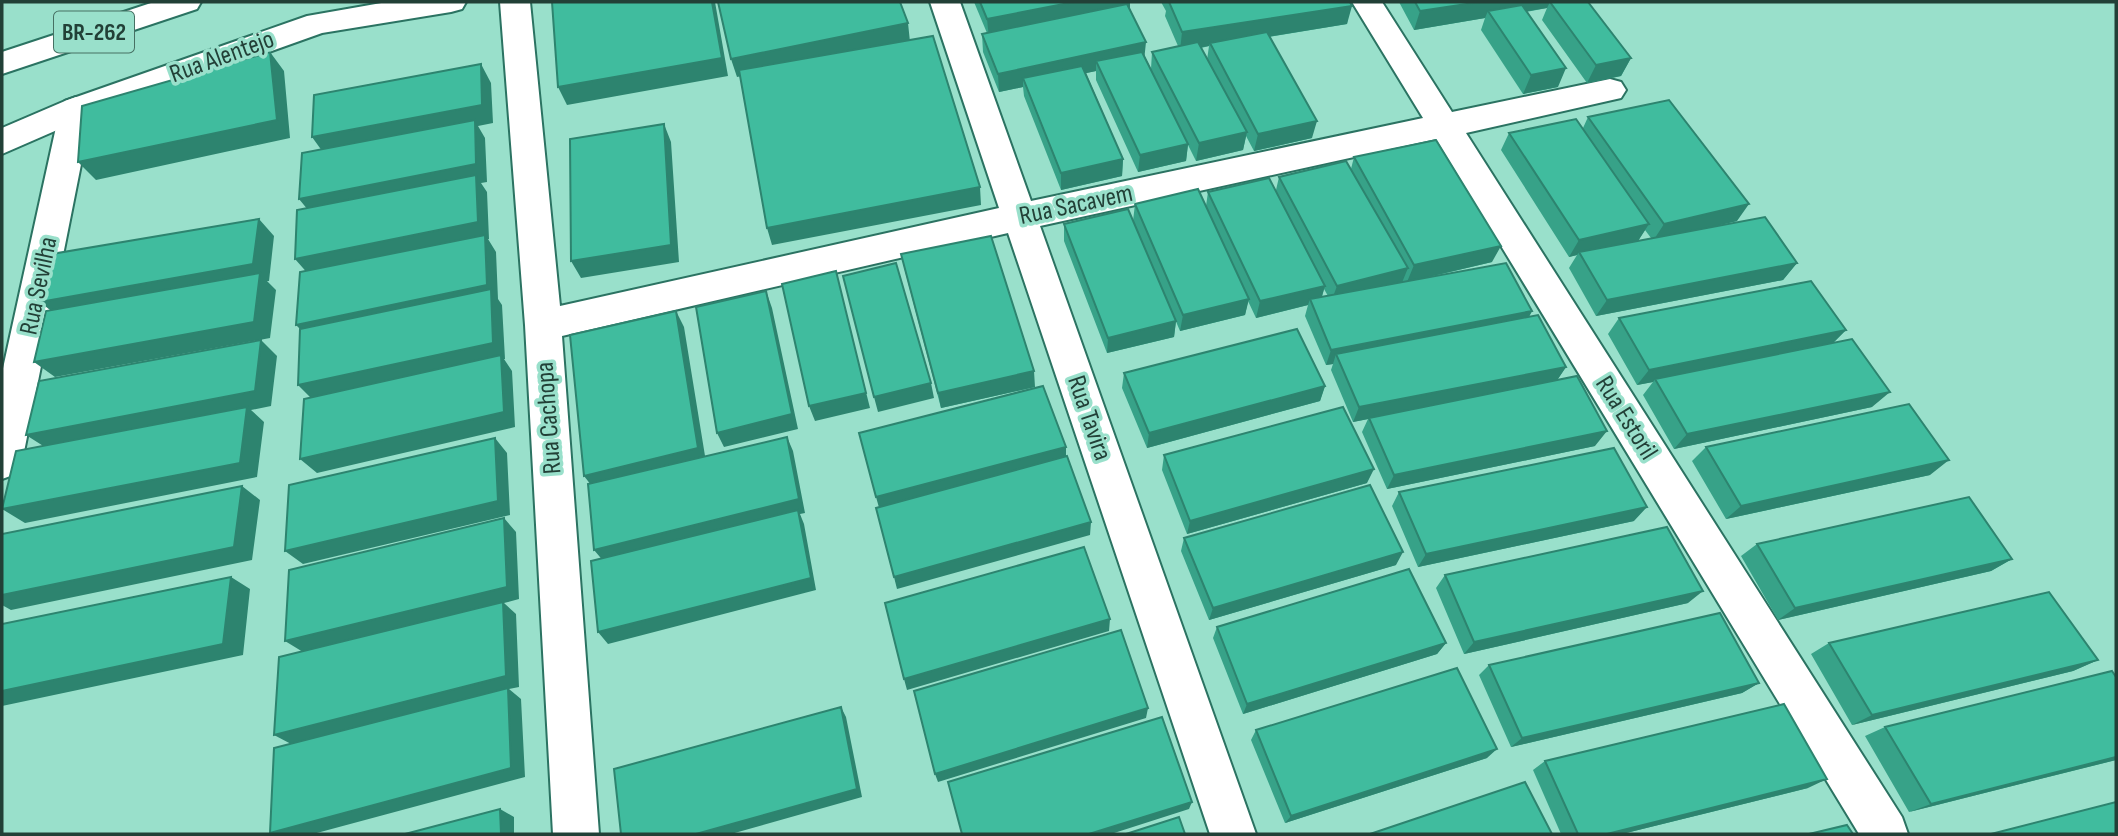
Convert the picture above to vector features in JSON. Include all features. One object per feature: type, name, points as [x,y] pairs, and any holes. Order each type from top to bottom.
[{"type":"main road","name":"BR-262","points":[[2,63],[174,6],[217,2]]},
{"type":"main road","name":"Rua Alentejo","points":[[2,142],[76,109],[318,23],[451,2]]},
{"type":"main road","name":"Rua Cachopa","points":[[516,2],[543,325],[576,834]]},
{"type":"main road","name":"Rua Tavira","points":[[945,2],[1233,834]]},
{"type":"main road","name":"Rua Estoril","points":[[1367,2],[1885,834]]},
{"type":"main road","name":"Rua Sacavem","points":[[543,325],[1019,217],[1610,90]]},
{"type":"main road","name":"Rua Sevilha","points":[[2,462],[76,109]]},
{"type":"building","points":[[552,2],[712,2],[722,58],[558,87]]},
{"type":"building","points":[[718,2],[900,2],[908,23],[731,59]]},
{"type":"building","points":[[980,2],[1074,2],[987,19]]},
{"type":"building","points":[[1169,2],[1350,2],[1352,6],[1182,32]]},
{"type":"building","points":[[1415,2],[1480,2],[1420,11]]},
{"type":"building","points":[[1550,2],[1588,2],[1631,58],[1596,65]]},
{"type":"building","points":[[1127,4],[1146,42],[998,74],[982,34]]},
{"type":"building","points":[[1522,5],[1566,68],[1531,75],[1488,11]]},
{"type":"building","points":[[1267,32],[1317,121],[1258,134],[1210,43]]},
{"type":"building","points":[[933,36],[980,187],[767,228],[739,70]]},
{"type":"building","points":[[1198,42],[1247,132],[1199,143],[1152,52]]},
{"type":"building","points":[[270,52],[277,120],[78,162],[82,106]]},
{"type":"building","points":[[1142,52],[1188,144],[1140,155],[1096,61]]},
{"type":"building","points":[[481,64],[482,105],[312,137],[314,95]]},
{"type":"building","points":[[1082,66],[1123,159],[1061,173],[1023,78]]},
{"type":"building","points":[[1669,100],[1749,204],[1664,224],[1588,117]]},
{"type":"building","points":[[1576,119],[1649,224],[1579,240],[1509,133]]},
{"type":"building","points":[[475,120],[476,164],[299,199],[302,153]]},
{"type":"building","points":[[664,124],[671,245],[571,261],[570,139]]},
{"type":"building","points":[[1436,140],[1501,246],[1414,265],[1354,157]]},
{"type":"building","points":[[1346,161],[1408,268],[1337,286],[1279,177]]},
{"type":"building","points":[[476,175],[478,222],[295,259],[297,210]]},
{"type":"building","points":[[1269,178],[1325,286],[1260,301],[1208,192]]},
{"type":"building","points":[[1198,189],[1249,299],[1183,315],[1135,204]]},
{"type":"building","points":[[1128,209],[1176,321],[1108,338],[1064,224]]},
{"type":"building","points":[[1765,217],[1797,263],[1607,300],[1579,252]]},
{"type":"building","points":[[259,219],[253,264],[40,302],[52,254]]},
{"type":"building","points":[[485,235],[487,285],[296,325],[300,272]]},
{"type":"building","points":[[991,236],[1034,371],[938,393],[901,254]]},
{"type":"building","points":[[896,263],[931,383],[874,397],[843,276]]},
{"type":"building","points":[[1506,263],[1532,311],[1331,350],[1310,299]]},
{"type":"building","points":[[836,271],[866,393],[809,406],[782,284]]},
{"type":"building","points":[[260,273],[254,322],[34,362],[46,311]]},
{"type":"building","points":[[1811,281],[1846,330],[1649,370],[1619,318]]},
{"type":"building","points":[[491,289],[493,343],[298,385],[300,329]]},
{"type":"building","points":[[766,291],[792,414],[717,433],[696,307]]},
{"type":"building","points":[[676,311],[698,448],[584,476],[570,335]]},
{"type":"building","points":[[1538,315],[1566,367],[1359,407],[1336,354]]},
{"type":"building","points":[[1297,329],[1325,386],[1149,433],[1124,373]]},
{"type":"building","points":[[1852,339],[1890,392],[1687,434],[1655,379]]},
{"type":"building","points":[[261,340],[255,391],[26,435],[39,381]]},
{"type":"building","points":[[501,355],[504,412],[300,459],[304,399]]},
{"type":"building","points":[[1577,376],[1607,431],[1394,475],[1369,418]]},
{"type":"building","points":[[1043,386],[1066,447],[876,497],[859,433]]},
{"type":"building","points":[[1909,404],[1949,460],[1741,506],[1706,447]]},
{"type":"building","points":[[247,407],[240,463],[2,509],[16,451]]},
{"type":"building","points":[[1343,407],[1374,469],[1190,521],[1164,455]]},
{"type":"building","points":[[787,437],[799,499],[594,550],[588,484]]},
{"type":"building","points":[[495,438],[498,501],[285,551],[289,485]]},
{"type":"building","points":[[1614,448],[1647,507],[1426,554],[1399,492]]},
{"type":"building","points":[[1067,456],[1091,522],[894,577],[876,508]]},
{"type":"building","points":[[1370,485],[1403,552],[1213,608],[1184,538]]},
{"type":"building","points":[[242,486],[234,547],[2,595],[2,534]]},
{"type":"building","points":[[1969,497],[2012,559],[1795,608],[1757,544]]},
{"type":"building","points":[[798,510],[811,578],[598,632],[591,561]]},
{"type":"building","points":[[504,518],[507,587],[285,641],[289,570]]},
{"type":"building","points":[[1667,527],[1703,591],[1474,642],[1445,575]]},
{"type":"building","points":[[1084,547],[1110,619],[904,679],[885,603]]},
{"type":"building","points":[[1409,569],[1446,643],[1247,704],[1217,627]]},
{"type":"building","points":[[231,577],[223,644],[2,691],[2,624]]},
{"type":"building","points":[[2049,592],[2098,660],[1872,715],[1829,643]]},
{"type":"building","points":[[503,602],[506,676],[274,735],[279,657]]},
{"type":"building","points":[[1720,613],[1759,683],[1522,738],[1489,665]]},
{"type":"building","points":[[1121,630],[1148,708],[935,774],[914,691]]},
{"type":"building","points":[[1457,668],[1497,749],[1291,816],[1256,730]]},
{"type":"building","points":[[2112,671],[2116,677],[2116,757],[1931,804],[1885,727]]},
{"type":"building","points":[[508,688],[511,768],[270,833],[274,748]]},
{"type":"building","points":[[1784,704],[1827,779],[1607,834],[1578,834],[1545,761]]},
{"type":"building","points":[[841,707],[857,789],[696,834],[621,834],[614,769]]},
{"type":"building","points":[[1162,717],[1192,802],[1089,834],[962,834],[948,782]]},
{"type":"building","points":[[1525,782],[1552,834],[1370,834]]},
{"type":"building","points":[[2116,802],[2116,834],[1991,834]]},
{"type":"building","points":[[500,809],[501,834],[405,834]]},
{"type":"building","points":[[1179,817],[1185,834],[1126,834]]},
{"type":"building","points":[[1847,825],[1853,834],[1809,834]]}]
